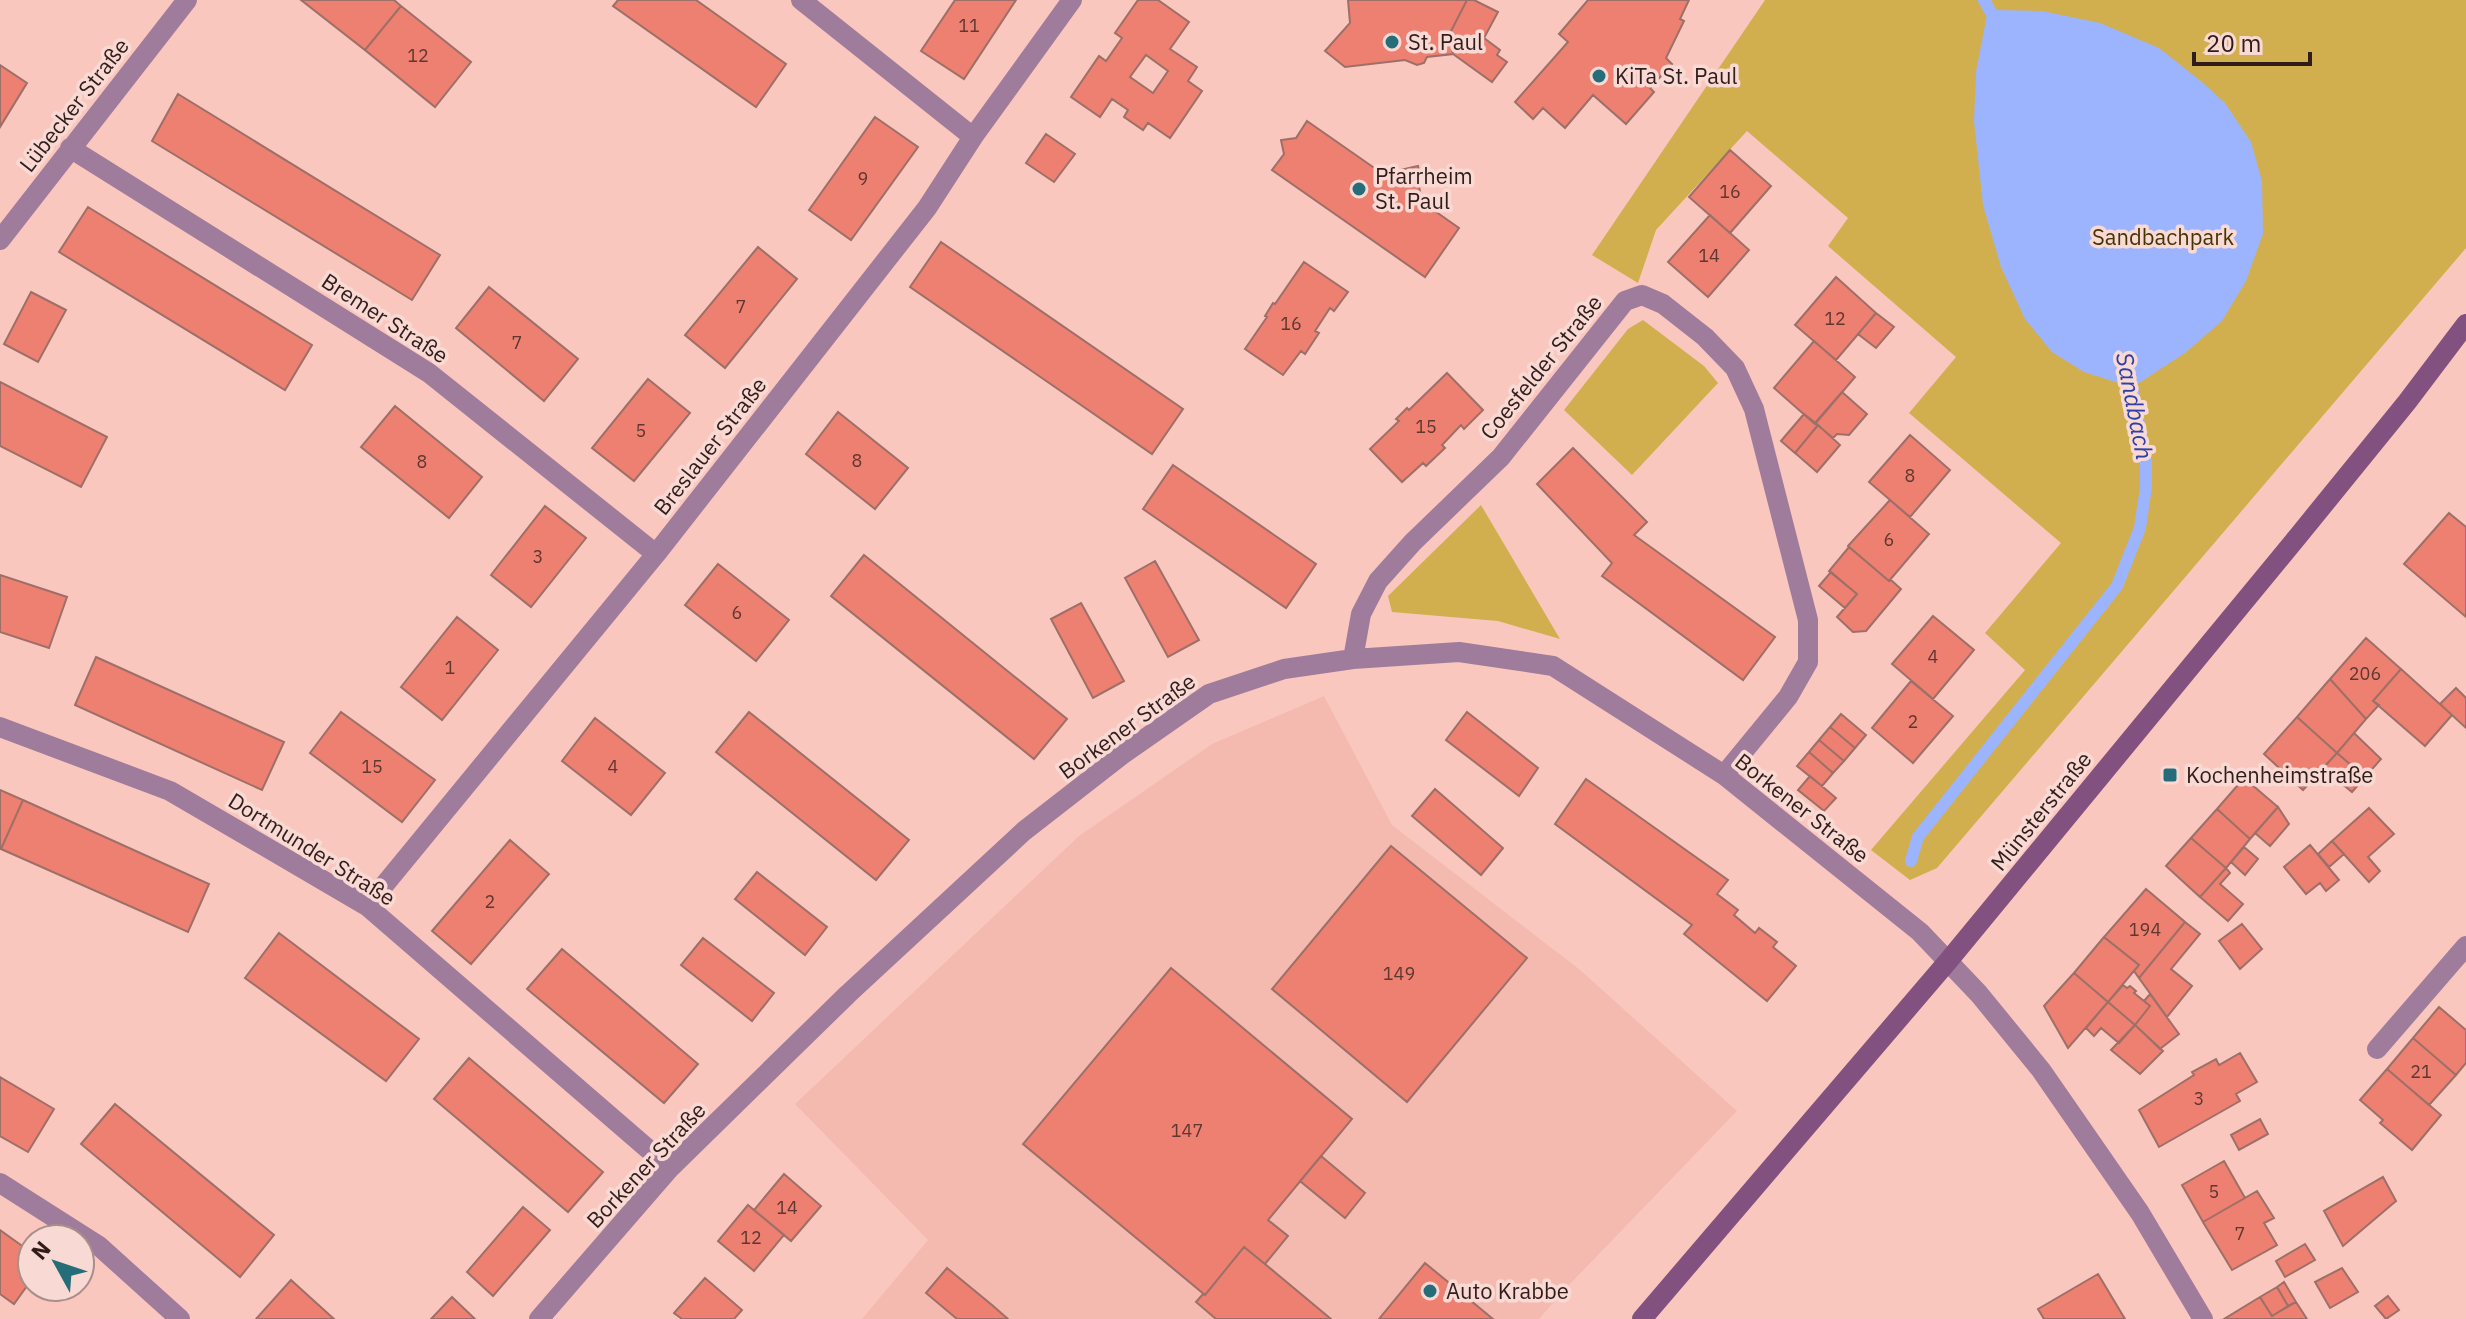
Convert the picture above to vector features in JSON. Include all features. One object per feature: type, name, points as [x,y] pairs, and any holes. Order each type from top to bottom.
[{"type":"main road","name":"Münsterstraße","points":[[1642,1319],[1949,960],[2319,511],[2466,324]]},
{"type":"street","name":"Lübecker Straße","points":[[0,240],[187,0]]},
{"type":"street","points":[[801,0],[973,137]]},
{"type":"street","name":"Breslauer Straße","points":[[367,906],[656,554],[927,208],[973,137],[1072,0]]},
{"type":"street","name":"Bremer Straße","points":[[70,148],[429,373],[656,554]]},
{"type":"street","name":"Coesfelder Straße","points":[[1353,659],[1361,614],[1378,581],[1413,542],[1501,457],[1625,301],[1642,295],[1663,304],[1705,337],[1735,368],[1754,409],[1808,620],[1808,662],[1788,697],[1724,775]]},
{"type":"street","name":"Borkener Straße","points":[[539,1319],[670,1168],[848,994],[1013,842],[1123,754],[1209,694],[1284,669],[1353,659],[1459,652],[1553,666],[1724,775],[1920,932],[1949,960]]},
{"type":"street","name":"Dortmunder Straße","points":[[0,727],[170,791],[367,906],[670,1168]]},
{"type":"street","points":[[2377,1049],[2466,946]]},
{"type":"street","points":[[1949,960],[2041,1070],[2092,1141],[2140,1213],[2203,1319]]},
{"type":"street","points":[[0,1183],[99,1246],[180,1319]]},
{"type":"shaded area","points":[[1324,696],[1392,825],[1579,969],[1737,1111],[1539,1319],[862,1319],[928,1240],[795,1104],[1079,836],[1212,744]]},
{"type":"green space","name":"Sandbachpark","points":[[1765,0],[2466,0],[2466,248],[1937,868],[1910,880],[1871,850],[2025,670],[1985,633],[2061,543],[1909,413],[1956,357],[1828,246],[1848,218],[1747,131],[1656,230],[1638,283],[1592,255]]},
{"type":"green space","points":[[1643,320],[1704,366],[1718,383],[1632,475],[1564,410],[1628,329]]},
{"type":"green space","points":[[1481,505],[1560,639],[1498,621],[1392,612],[1388,596]]},
{"type":"water","points":[[1996,10],[2042,11],[2100,23],[2159,48],[2225,103],[2251,142],[2262,181],[2263,234],[2246,281],[2222,321],[2185,353],[2136,385],[2125,385],[2084,372],[2052,352],[2025,319],[2001,267],[1983,205],[1974,121],[1976,72],[1987,15]]},
{"type":"building","points":[[301,0],[394,0],[401,6],[365,50]]},
{"type":"building","points":[[618,0],[696,0],[786,64],[756,107],[613,6]]},
{"type":"building","points":[[955,0],[1016,0],[964,79],[921,51]]},
{"type":"building","points":[[1138,0],[1158,0],[1189,22],[1170,49],[1197,67],[1188,81],[1202,91],[1170,138],[1148,123],[1143,130],[1124,117],[1128,110],[1112,99],[1100,117],[1071,97],[1099,56],[1106,61],[1122,38],[1115,33]],"holes":[[[1146,55],[1168,71],[1153,93],[1130,77]]]},
{"type":"building","name":"St. Paul","points":[[1348,0],[1467,0],[1450,33],[1453,54],[1427,57],[1424,63],[1417,65],[1405,60],[1345,67],[1325,51],[1350,23]]},
{"type":"building","points":[[1467,0],[1474,0],[1498,12],[1484,38],[1500,50],[1497,55],[1507,62],[1492,82],[1453,54],[1450,33]]},
{"type":"building","name":"KiTa St. Paul","points":[[1588,0],[1689,0],[1680,19],[1684,21],[1666,58],[1672,64],[1650,88],[1654,92],[1626,124],[1593,95],[1565,128],[1543,108],[1533,119],[1515,102],[1568,42],[1559,34]]},
{"type":"building","points":[[401,6],[471,62],[435,107],[365,50]]},
{"type":"building","points":[[0,65],[27,83],[0,127]]},
{"type":"building","points":[[178,94],[440,255],[412,300],[152,141]]},
{"type":"building","points":[[875,117],[918,147],[851,240],[809,210]]},
{"type":"building","name":"Pfarrheim St. Paul","points":[[1307,121],[1383,174],[1418,166],[1422,202],[1459,228],[1425,277],[1272,170],[1284,154],[1281,140],[1296,138]]},
{"type":"building","points":[[1046,134],[1075,154],[1054,182],[1026,163]]},
{"type":"building","points":[[1730,150],[1771,186],[1730,233],[1689,197]]},
{"type":"building","points":[[88,207],[312,345],[285,390],[59,252]]},
{"type":"building","points":[[1710,215],[1749,250],[1708,297],[1668,262]]},
{"type":"building","points":[[941,242],[1183,409],[1152,454],[910,287]]},
{"type":"building","points":[[758,247],[797,279],[725,368],[685,335]]},
{"type":"building","points":[[1304,262],[1348,292],[1334,311],[1330,308],[1305,354],[1301,351],[1283,375],[1245,349],[1273,303]]},
{"type":"building","points":[[1836,277],[1876,313],[1836,360],[1795,325]]},
{"type":"building","points":[[489,287],[578,359],[544,401],[456,328]]},
{"type":"building","points":[[31,292],[66,310],[38,362],[4,344]]},
{"type":"building","points":[[1876,313],[1894,327],[1876,348],[1858,334]]},
{"type":"building","points":[[1814,341],[1855,377],[1815,424],[1774,388]]},
{"type":"building","points":[[1447,373],[1483,410],[1464,429],[1461,425],[1442,445],[1445,448],[1426,466],[1423,463],[1402,482],[1370,449],[1399,421],[1396,419],[1407,408],[1409,410]]},
{"type":"building","points":[[648,379],[690,413],[634,481],[592,448]]},
{"type":"building","points":[[0,382],[107,437],[81,487],[0,446]]},
{"type":"building","points":[[1842,392],[1867,414],[1849,435],[1837,434],[1833,438],[1815,423]]},
{"type":"building","points":[[395,406],[482,477],[449,518],[361,447]]},
{"type":"building","points":[[838,412],[908,468],[875,509],[806,454]]},
{"type":"building","points":[[1804,414],[1818,425],[1795,453],[1781,441]]},
{"type":"building","points":[[1818,425],[1840,445],[1817,472],[1795,453]]},
{"type":"building","points":[[1910,435],[1950,470],[1910,517],[1869,482]]},
{"type":"building","points":[[1573,448],[1647,522],[1634,535],[1775,637],[1743,680],[1602,576],[1612,563],[1537,484]]},
{"type":"building","points":[[1173,465],[1316,564],[1286,608],[1143,509]]},
{"type":"building","points":[[1890,500],[1929,534],[1889,581],[1848,546]]},
{"type":"building","points":[[545,506],[586,538],[531,607],[491,575]]},
{"type":"building","points":[[2449,513],[2466,527],[2466,617],[2404,564]]},
{"type":"building","points":[[1849,547],[1901,589],[1866,631],[1853,632],[1837,617],[1857,594],[1829,571]]},
{"type":"building","points":[[864,555],[1067,719],[1034,759],[831,596]]},
{"type":"building","points":[[1155,561],[1199,640],[1168,657],[1125,578]]},
{"type":"building","points":[[718,564],[789,620],[756,661],[685,605]]},
{"type":"building","points":[[1831,572],[1857,594],[1845,608],[1819,586]]},
{"type":"building","points":[[0,575],[67,597],[49,648],[0,632]]},
{"type":"building","points":[[1081,603],[1124,681],[1093,698],[1051,619]]},
{"type":"building","points":[[1933,616],[1974,650],[1933,699],[1892,664]]},
{"type":"building","points":[[457,617],[498,650],[442,720],[401,687]]},
{"type":"building","points":[[2366,638],[2401,669],[2373,701],[2379,705],[2366,719],[2330,679]]},
{"type":"building","points":[[96,657],[284,742],[262,790],[75,705]]},
{"type":"building","points":[[2401,669],[2452,715],[2425,746],[2373,701]]},
{"type":"building","points":[[2330,679],[2366,719],[2337,753],[2297,717]]},
{"type":"building","points":[[1911,681],[1953,716],[1913,763],[1872,728]]},
{"type":"building","points":[[2456,688],[2466,698],[2466,728],[2440,704]]},
{"type":"building","points":[[341,712],[435,780],[402,822],[310,753]]},
{"type":"building","points":[[749,712],[909,840],[876,880],[716,752]]},
{"type":"building","points":[[1467,712],[1538,768],[1519,796],[1446,740]]},
{"type":"building","points":[[1841,714],[1866,735],[1855,748],[1830,727]]},
{"type":"building","points":[[2297,717],[2337,753],[2303,790],[2264,754]]},
{"type":"building","points":[[595,718],[665,773],[631,815],[562,761]]},
{"type":"building","points":[[1830,727],[1855,748],[1844,761],[1819,740]]},
{"type":"building","points":[[2354,733],[2381,759],[2365,777],[2337,753]]},
{"type":"building","points":[[1819,740],[1844,761],[1833,773],[1809,752]]},
{"type":"building","points":[[1809,752],[1833,773],[1822,786],[1797,766]]},
{"type":"building","points":[[2337,753],[2365,777],[2352,792],[2323,768]]},
{"type":"building","points":[[1810,776],[1836,798],[1824,811],[1798,790]]},
{"type":"building","points":[[2244,778],[2278,807],[2250,839],[2217,809]]},
{"type":"building","points":[[1586,779],[1728,880],[1717,894],[1738,910],[1734,915],[1755,933],[1759,928],[1777,942],[1773,947],[1796,966],[1767,1001],[1684,934],[1692,925],[1555,824]]},
{"type":"building","points":[[1435,789],[1503,848],[1481,875],[1412,816]]},
{"type":"building","points":[[0,790],[23,800],[1,849],[0,849]]},
{"type":"building","points":[[23,800],[209,884],[188,932],[1,849]]},
{"type":"building","points":[[2278,807],[2289,824],[2270,846],[2255,833]]},
{"type":"building","points":[[2369,808],[2394,834],[2368,857],[2380,871],[2369,882],[2332,841]]},
{"type":"building","points":[[2217,809],[2250,839],[2226,868],[2191,838]]},
{"type":"building","points":[[2191,838],[2226,868],[2200,897],[2166,866]]},
{"type":"building","points":[[510,840],[549,874],[471,964],[432,931]]},
{"type":"building","points":[[2332,841],[2344,854],[2329,867],[2318,854]]},
{"type":"building","points":[[2310,845],[2339,880],[2326,891],[2320,883],[2306,894],[2284,867]]},
{"type":"building","points":[[1391,846],[1527,958],[1407,1102],[1272,989]]},
{"type":"building","points":[[2244,847],[2258,859],[2245,875],[2231,862]]},
{"type":"building","points":[[2226,868],[2230,873],[2220,884],[2243,904],[2228,921],[2200,897]]},
{"type":"building","points":[[757,872],[827,927],[805,955],[735,899]]},
{"type":"building","points":[[2146,889],[2185,922],[2139,978],[2134,971],[2139,965],[2104,937]]},
{"type":"building","points":[[2185,922],[2200,934],[2171,969],[2192,986],[2167,1017],[2139,978]]},
{"type":"building","points":[[2242,924],[2262,949],[2240,969],[2219,941]]},
{"type":"building","points":[[279,933],[419,1039],[386,1081],[245,978]]},
{"type":"building","points":[[2104,937],[2139,965],[2108,1002],[2074,973]]},
{"type":"building","points":[[703,938],[774,993],[752,1021],[681,965]]},
{"type":"building","points":[[562,949],[698,1064],[664,1103],[527,989]]},
{"type":"building","points":[[1171,968],[1352,1119],[1268,1220],[1288,1236],[1265,1264],[1244,1247],[1205,1295],[1023,1144]]},
{"type":"building","points":[[2074,973],[2108,1002],[2068,1048],[2044,1006]]},
{"type":"building","points":[[2123,985],[2127,988],[2130,986],[2150,1006],[2135,1025],[2108,1002]]},
{"type":"building","points":[[2150,994],[2179,1034],[2160,1049],[2135,1025],[2150,1006],[2144,1001]]},
{"type":"building","points":[[2108,1002],[2135,1025],[2119,1043],[2101,1028],[2094,1036],[2086,1028]]},
{"type":"building","points":[[2439,1007],[2466,1030],[2466,1063],[2456,1075],[2413,1038]]},
{"type":"building","points":[[2135,1025],[2163,1051],[2140,1074],[2111,1050]]},
{"type":"building","points":[[2413,1038],[2456,1075],[2429,1105],[2387,1069]]},
{"type":"building","points":[[2240,1053],[2257,1082],[2236,1094],[2240,1101],[2159,1147],[2139,1110],[2194,1075],[2192,1072],[2216,1059],[2219,1065]]},
{"type":"building","points":[[469,1058],[603,1172],[568,1212],[434,1099]]},
{"type":"building","points":[[2387,1069],[2441,1115],[2412,1150],[2380,1123],[2383,1120],[2360,1100]]},
{"type":"building","points":[[0,1077],[54,1109],[28,1152],[0,1136]]},
{"type":"building","points":[[115,1104],[274,1235],[240,1277],[81,1144]]},
{"type":"building","points":[[2260,1119],[2268,1134],[2239,1150],[2231,1135]]},
{"type":"building","points":[[1321,1156],[1365,1193],[1345,1218],[1300,1181]]},
{"type":"building","points":[[2224,1161],[2245,1198],[2203,1222],[2182,1185]]},
{"type":"building","points":[[784,1174],[821,1206],[791,1241],[754,1210]]},
{"type":"building","points":[[2383,1177],[2396,1201],[2343,1246],[2324,1211]]},
{"type":"building","points":[[2257,1191],[2274,1218],[2264,1223],[2277,1245],[2232,1270],[2203,1222]]},
{"type":"building","points":[[748,1205],[784,1235],[754,1271],[718,1241]]},
{"type":"building","points":[[523,1207],[550,1230],[493,1296],[467,1272]]},
{"type":"building","points":[[0,1230],[16,1242],[16,1301],[14,1304],[0,1294]]},
{"type":"building","points":[[2305,1244],[2315,1260],[2285,1277],[2276,1261]]},
{"type":"building","points":[[1244,1247],[1331,1319],[1216,1319],[1196,1302]]},
{"type":"building","name":"Auto Krabbe","points":[[1425,1263],[1493,1319],[1379,1319]]},
{"type":"building","points":[[947,1268],[1008,1319],[957,1319],[926,1293]]},
{"type":"building","points":[[2342,1268],[2358,1292],[2330,1308],[2315,1282]]},
{"type":"building","points":[[2098,1274],[2125,1319],[2044,1319],[2038,1309]]},
{"type":"building","points":[[705,1278],[742,1310],[734,1319],[682,1319],[674,1313]]},
{"type":"building","points":[[291,1280],[334,1319],[256,1319]]},
{"type":"building","points":[[2284,1282],[2296,1302],[2288,1306],[2277,1287]]},
{"type":"building","points":[[2277,1287],[2288,1306],[2272,1316],[2260,1297]]},
{"type":"building","points":[[2388,1296],[2399,1310],[2386,1319],[2375,1306]]},
{"type":"building","points":[[452,1297],[475,1319],[431,1319]]},
{"type":"building","points":[[2260,1297],[2272,1316],[2296,1302],[2307,1319],[2224,1319]]},
{"type":"waterway","name":"Sandbach","points":[[1984,0],[1998,25]]},
{"type":"waterway","name":"Sandbach","points":[[1911,861],[1918,837],[2117,586],[2140,528],[2146,487],[2146,463],[2129,369]]},
{"type":"place","name":"St. Paul","points":[[1392,42]]},
{"type":"place","name":"KiTa St. Paul","points":[[1599,76]]},
{"type":"place","name":"Pfarrheim St. Paul","points":[[1359,189]]},
{"type":"place","name":"Kochenheimstraße","points":[[2170,775]]},
{"type":"place","name":"Auto Krabbe","points":[[1430,1291]]}]
